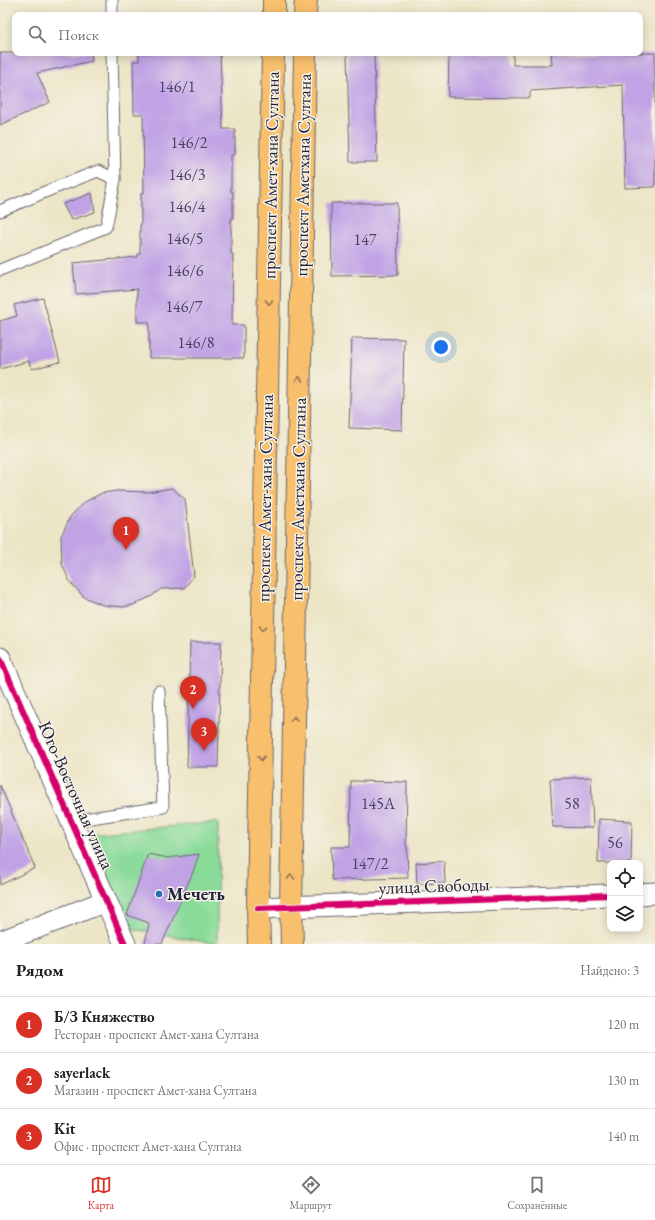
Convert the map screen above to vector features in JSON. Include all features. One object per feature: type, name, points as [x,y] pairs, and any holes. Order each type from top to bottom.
[{"type":"main road","points":[[274,0],[274,12]]},
{"type":"main road","points":[[305,12],[306,0]]},
{"type":"main road","name":"проспект Амет-хана Султана","points":[[259,944],[258,908],[273,56]]},
{"type":"main road","name":"проспект Аметхана Султана","points":[[292,944],[291,907],[305,56]]},
{"type":"street","name":"Юго-Восточная улица","points":[[0,658],[125,944]]},
{"type":"street","points":[[643,894],[655,893]]},
{"type":"street","name":"улица Свободы","points":[[258,908],[607,895]]},
{"type":"street","points":[[0,942],[106,901]]},
{"type":"lane","points":[[112,0],[112,12]]},
{"type":"lane","points":[[0,270],[106,227],[115,179],[112,56]]},
{"type":"lane","points":[[0,212],[98,171],[115,179]]},
{"type":"lane","points":[[71,821],[163,807],[159,691]]},
{"type":"green space","points":[[218,822],[217,944],[127,928],[89,834]]},
{"type":"building","points":[[0,53],[12,53],[12,56],[91,56],[92,61],[37,73],[50,102],[0,125]]},
{"type":"building","points":[[643,53],[655,53],[655,187],[625,188],[623,85],[530,91],[530,98],[448,97],[449,56],[513,56],[513,65],[552,65],[551,56],[643,56]]},
{"type":"building","points":[[139,56],[220,56],[223,129],[235,129],[235,155],[231,155],[231,192],[233,192],[233,219],[231,219],[231,254],[233,254],[232,325],[244,325],[244,358],[149,358],[149,322],[137,322],[137,289],[76,294],[73,263],[138,257],[138,254],[140,254],[141,193],[144,193],[143,114],[134,114],[133,61],[139,61]]},
{"type":"building","points":[[347,56],[374,56],[377,162],[350,162]]},
{"type":"building","points":[[92,193],[95,212],[71,220],[63,204]]},
{"type":"building","points":[[331,203],[397,203],[398,275],[332,276]]},
{"type":"building","points":[[43,298],[60,362],[31,369],[29,361],[0,369],[0,321],[17,316],[14,305]]},
{"type":"building","points":[[352,338],[404,339],[402,430],[349,428]]},
{"type":"building","points":[[172,488],[185,499],[194,576],[184,588],[161,589],[152,596],[133,605],[123,607],[103,605],[84,597],[70,582],[62,564],[61,536],[70,517],[83,503],[102,493],[117,491],[148,492]]},
{"type":"building","points":[[190,642],[221,642],[218,767],[187,767]]},
{"type":"building","points":[[591,777],[593,828],[553,827],[550,779]]},
{"type":"building","points":[[351,781],[407,782],[406,846],[408,878],[332,880],[331,847],[350,847]]},
{"type":"building","points":[[0,785],[35,868],[0,885]]},
{"type":"building","points":[[599,819],[632,821],[631,860],[607,860],[607,863],[598,863]]},
{"type":"building","name":"Мечеть","points":[[148,854],[168,858],[199,854],[193,872],[162,944],[145,944],[149,923],[127,915]]},
{"type":"building","points":[[444,861],[445,883],[417,884],[416,863]]},
{"type":"cycle path","points":[[0,658],[125,944]]},
{"type":"cycle path","points":[[258,908],[607,895]]},
{"type":"place","name":"Б/З Княжество","points":[[126,550]]},
{"type":"place","name":"sayerlack","points":[[193,709]]},
{"type":"place","name":"Kit","points":[[204,751]]},
{"type":"place","name":"Мечеть","points":[[159,894]]}]
